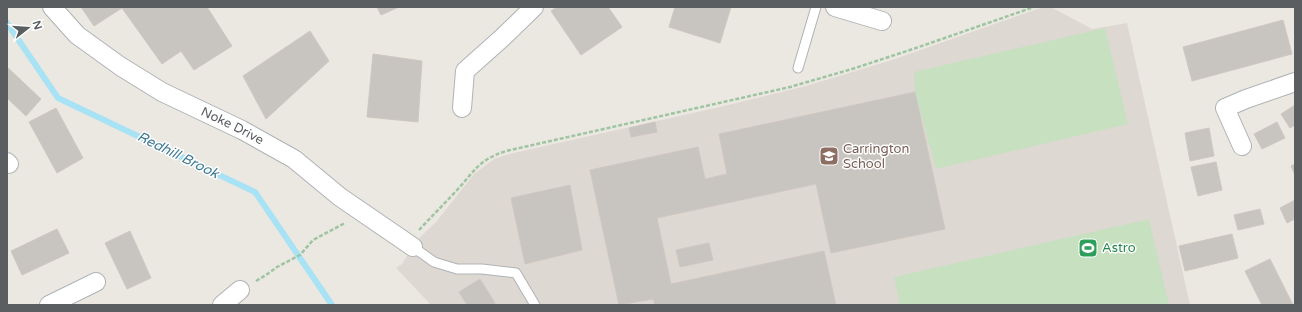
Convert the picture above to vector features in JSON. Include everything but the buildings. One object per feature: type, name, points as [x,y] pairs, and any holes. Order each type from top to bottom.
[{"type":"street","name":"Noke Drive","points":[[52,7],[77,35],[120,66],[162,92],[242,130],[294,159],[340,197],[415,240]]},
{"type":"street","points":[[462,108],[465,71],[534,7]]},
{"type":"street","points":[[839,8],[882,21]]},
{"type":"street","points":[[1242,146],[1226,108],[1246,99],[1295,82]]},
{"type":"street","points":[[49,305],[96,282]]},
{"type":"street","points":[[222,305],[240,290]]},
{"type":"lane","points":[[798,68],[816,7]]},
{"type":"lane","points":[[415,240],[434,262],[457,269],[482,269],[516,273],[535,305]]},
{"type":"path","points":[[415,240],[471,173],[482,162],[492,156],[506,151],[790,87],[852,69],[1034,7]]},
{"type":"path","points":[[240,290],[266,276],[277,267],[300,255],[313,240],[334,229]]},
{"type":"shaded area","name":"Carrington School","points":[[1043,7],[1051,7],[1092,29],[1127,23],[1190,305],[431,305],[396,268],[402,264],[415,242],[436,222],[474,174],[494,159],[509,154],[806,86],[892,60]]},
{"type":"green space","points":[[1105,28],[1128,124],[936,169],[915,92],[914,72]]},
{"type":"green space","name":"Astro","points":[[1149,219],[1169,305],[900,305],[894,277]]},
{"type":"waterway","name":"Redhill Brook","points":[[7,23],[58,98],[255,192],[332,305]]},
{"type":"place","name":"Carrington School","points":[[829,156]]},
{"type":"place","name":"Astro","points":[[1088,248]]}]
